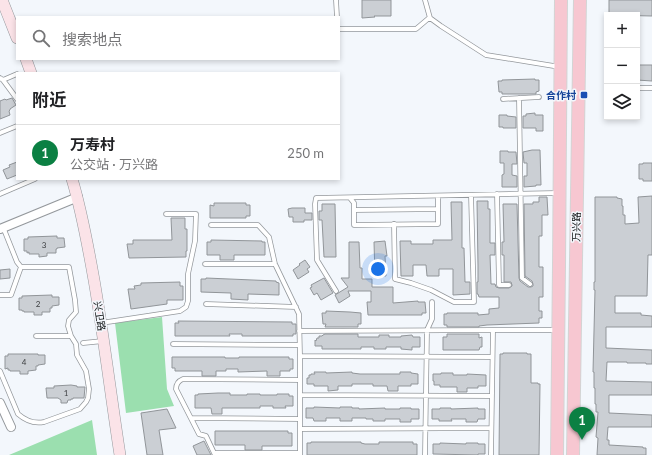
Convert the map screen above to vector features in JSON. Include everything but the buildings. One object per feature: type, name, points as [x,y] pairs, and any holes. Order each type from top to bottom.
[{"type":"main road","name":"万兴路","points":[[557,455],[561,0]]},
{"type":"main road","name":"万兴路","points":[[573,455],[580,0]]},
{"type":"street","points":[[2,0],[16,35]]},
{"type":"street","name":"兴卫路","points":[[72,180],[84,224],[104,340],[120,455]]},
{"type":"street","points":[[2,228],[78,197]]},
{"type":"street","points":[[0,403],[11,427]]},
{"type":"lane","points":[[336,0],[337,16]]},
{"type":"lane","points":[[425,0],[430,18],[486,55],[560,67]]},
{"type":"lane","points":[[340,29],[416,29],[429,18]]},
{"type":"lane","points":[[16,74],[1,79],[16,98]]},
{"type":"lane","points":[[640,88],[652,88]]},
{"type":"lane","points":[[503,99],[539,97]]},
{"type":"lane","points":[[519,98],[522,278],[530,284]]},
{"type":"lane","points":[[0,133],[16,126]]},
{"type":"lane","points":[[0,194],[34,180]]},
{"type":"lane","points":[[336,291],[317,260],[316,198],[560,193]]},
{"type":"lane","points":[[497,194],[499,285],[509,285]]},
{"type":"lane","points":[[394,224],[395,279],[431,290],[454,302],[474,302],[471,195]]},
{"type":"lane","points":[[350,198],[354,203],[354,225],[438,224],[438,196]]},
{"type":"lane","points":[[354,210],[438,209]]},
{"type":"lane","points":[[101,323],[176,312],[183,309],[187,304],[188,274],[195,241],[196,214],[166,214]]},
{"type":"lane","points":[[211,226],[258,225],[269,237],[275,264],[299,314],[300,356],[300,380],[300,454],[215,454],[206,436],[199,434],[176,389],[177,384],[181,380],[300,380]]},
{"type":"lane","points":[[2,228],[17,262],[21,267]]},
{"type":"lane","points":[[205,264],[275,264]]},
{"type":"lane","points":[[21,267],[69,266],[76,312],[69,320],[68,326],[71,336],[79,344]]},
{"type":"lane","points":[[0,295],[11,295],[21,267]]},
{"type":"lane","points":[[425,455],[427,330],[432,319],[432,302]]},
{"type":"lane","points":[[206,304],[296,307]]},
{"type":"lane","points":[[491,455],[493,330]]},
{"type":"lane","points":[[299,331],[559,330]]},
{"type":"lane","points":[[36,336],[71,336]]},
{"type":"lane","points":[[79,344],[104,340]]},
{"type":"lane","points":[[0,371],[18,414],[30,422],[39,423],[48,421],[80,409],[88,398],[89,389],[86,371],[77,355],[79,344]]},
{"type":"lane","points":[[173,344],[299,345]]},
{"type":"lane","points":[[300,356],[492,357]]},
{"type":"lane","points":[[300,395],[492,396]]},
{"type":"lane","points":[[191,418],[300,418]]},
{"type":"lane","points":[[300,429],[491,428]]},
{"type":"green space","points":[[162,317],[167,389],[174,406],[126,413],[115,323]]},
{"type":"green space","points":[[92,420],[97,455],[9,455]]},
{"type":"place","name":"合作村","points":[[584,95]]},
{"type":"place","name":"万寿村","points":[[582,440]]}]
